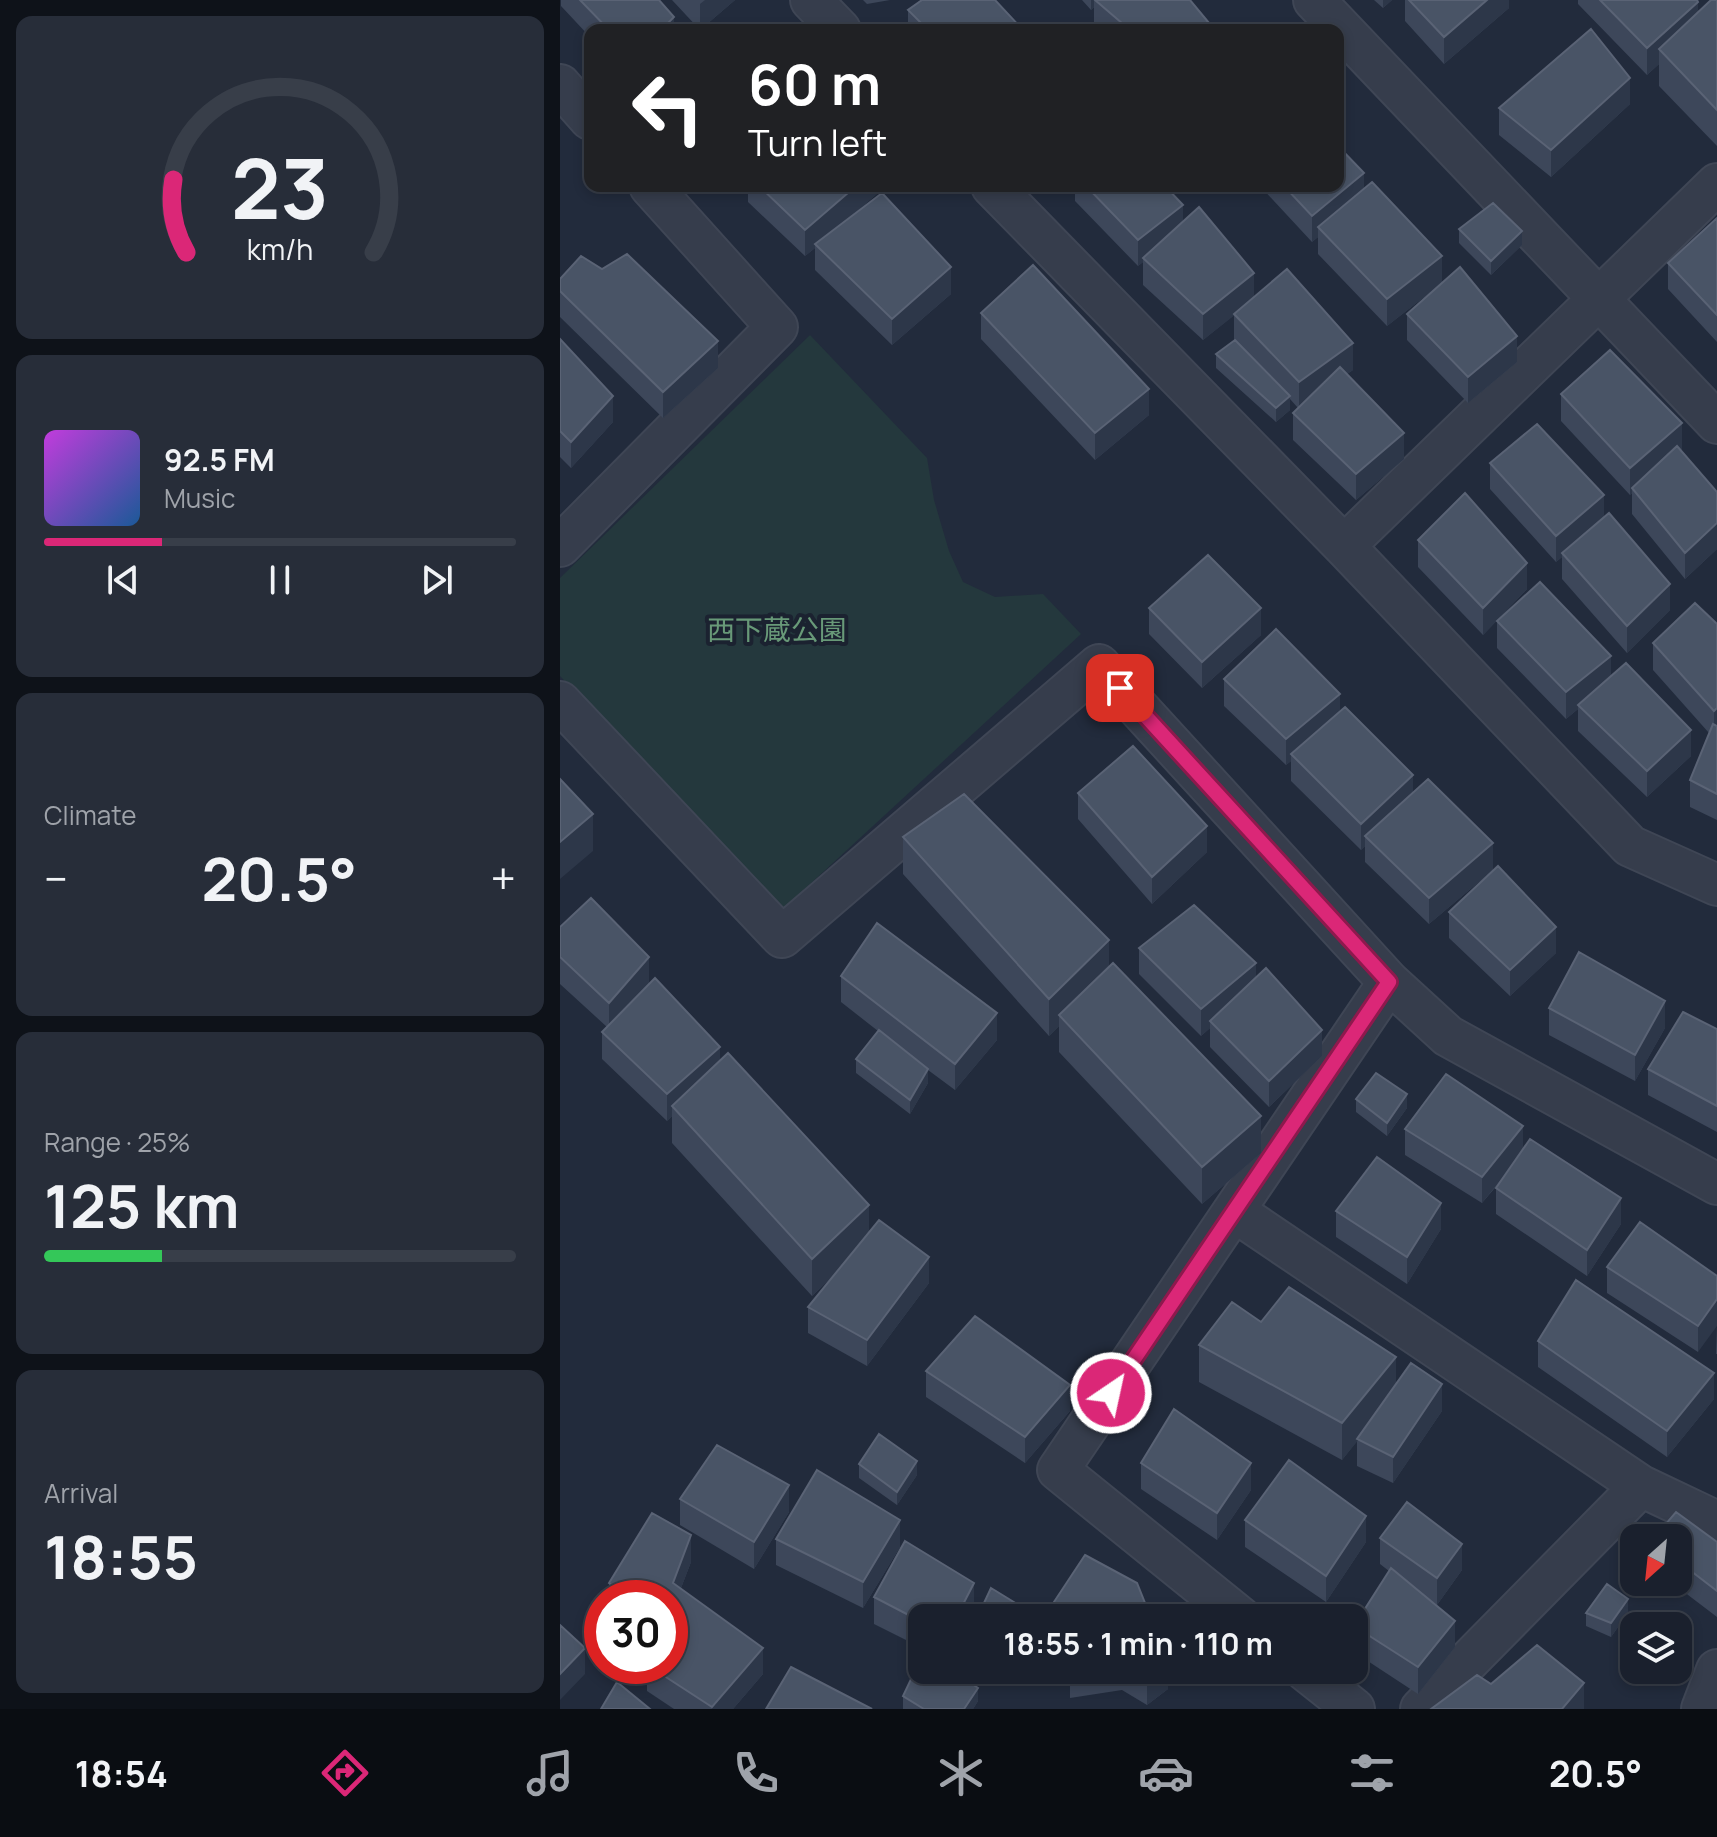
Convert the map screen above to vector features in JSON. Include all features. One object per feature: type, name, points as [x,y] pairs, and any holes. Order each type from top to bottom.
[{"type":"street","points":[[811,0],[834,24]]},
{"type":"street","points":[[1314,0],[1337,24]]},
{"type":"street","points":[[1344,32],[1717,423]]},
{"type":"street","points":[[560,85],[584,112]]},
{"type":"street","points":[[1344,546],[1596,297],[1717,184]]},
{"type":"street","points":[[560,546],[777,327],[655,192]]},
{"type":"street","points":[[998,192],[1344,546],[1630,846],[1717,885]]},
{"type":"street","points":[[560,702],[782,937],[1099,665],[1389,982],[1448,1036],[1717,1184]]},
{"type":"street","points":[[1224,1604],[1058,1470],[1389,982]]},
{"type":"street","points":[[1234,1211],[1641,1486],[1717,1522]]},
{"type":"street","points":[[1421,1709],[1641,1486]]},
{"type":"street","points":[[1323,1684],[1354,1709]]},
{"type":"green space","name":"西下蔵公園","points":[[810,335],[927,458],[934,500],[949,551],[963,582],[995,597],[1043,594],[1081,634],[783,909],[560,676],[560,578]]},
{"type":"building","points":[[580,0],[659,0],[674,17],[667,24],[603,24]]},
{"type":"building","points":[[922,0],[995,0],[1017,24],[922,24],[908,10]]},
{"type":"building","points":[[1095,0],[1190,0],[1209,23],[1208,24],[1123,24]]},
{"type":"building","points":[[1409,0],[1487,0],[1444,37]]},
{"type":"building","points":[[1600,0],[1697,0],[1698,2],[1647,48]]},
{"type":"building","points":[[1711,0],[1717,0],[1717,110],[1659,49]]},
{"type":"building","points":[[1591,29],[1630,78],[1551,150],[1499,108]]},
{"type":"building","points":[[1344,152],[1364,173],[1344,190]]},
{"type":"building","points":[[1372,182],[1442,256],[1387,299],[1318,227]]},
{"type":"building","points":[[765,192],[849,192],[805,230]]},
{"type":"building","points":[[1092,192],[1171,192],[1183,205],[1138,240]]},
{"type":"building","points":[[1290,192],[1341,192],[1312,216]]},
{"type":"building","points":[[882,193],[951,267],[892,319],[815,244]]},
{"type":"building","points":[[1493,203],[1522,231],[1491,261],[1459,229]]},
{"type":"building","points":[[1199,207],[1254,273],[1203,314],[1143,258]]},
{"type":"building","points":[[1717,218],[1717,315],[1668,263]]},
{"type":"building","points":[[627,254],[718,341],[663,392],[560,291],[560,279],[581,256],[602,269]]},
{"type":"building","points":[[1033,265],[1149,389],[1095,433],[981,313]]},
{"type":"building","points":[[1460,267],[1517,336],[1468,377],[1407,314]]},
{"type":"building","points":[[1287,269],[1353,343],[1299,382],[1234,314]]},
{"type":"building","points":[[560,339],[613,396],[571,442],[560,431]]},
{"type":"building","points":[[1235,340],[1290,396],[1276,408],[1216,354]]},
{"type":"building","points":[[1610,350],[1682,423],[1630,468],[1561,394]]},
{"type":"building","points":[[1340,367],[1404,433],[1356,474],[1293,413]]},
{"type":"building","points":[[1537,424],[1604,495],[1556,536],[1490,463]]},
{"type":"building","points":[[1677,446],[1717,492],[1717,523],[1685,553],[1632,488]]},
{"type":"building","points":[[1465,493],[1527,563],[1483,608],[1418,540]]},
{"type":"building","points":[[1609,513],[1670,584],[1627,626],[1562,553]]},
{"type":"building","points":[[1208,555],[1261,608],[1202,662],[1149,608]]},
{"type":"building","points":[[1540,582],[1611,656],[1566,692],[1497,621]]},
{"type":"building","points":[[1695,603],[1717,624],[1717,708],[1714,711],[1653,643]]},
{"type":"building","points":[[1276,629],[1340,694],[1286,739],[1224,679]]},
{"type":"building","points":[[1626,663],[1691,730],[1647,771],[1578,705]]},
{"type":"building","points":[[1345,707],[1413,775],[1361,824],[1291,754]]},
{"type":"building","points":[[1713,724],[1717,726],[1717,794],[1690,780]]},
{"type":"building","points":[[1133,746],[1207,826],[1152,877],[1078,793]]},
{"type":"building","points":[[560,779],[593,814],[560,842]]},
{"type":"building","points":[[1428,779],[1493,843],[1429,898],[1365,836]]},
{"type":"building","points":[[964,794],[1109,940],[1049,999],[903,837]]},
{"type":"building","points":[[1498,866],[1556,927],[1510,970],[1449,912]]},
{"type":"building","points":[[591,898],[649,957],[609,1003],[560,957],[560,927]]},
{"type":"building","points":[[1194,905],[1256,963],[1201,1009],[1139,948]]},
{"type":"building","points":[[877,923],[997,1013],[955,1064],[841,976]]},
{"type":"building","points":[[1579,952],[1665,1001],[1635,1055],[1549,1008]]},
{"type":"building","points":[[1113,963],[1261,1116],[1202,1167],[1059,1015]]},
{"type":"building","points":[[1266,968],[1322,1030],[1269,1081],[1210,1021]]},
{"type":"building","points":[[655,978],[720,1047],[667,1094],[602,1032]]},
{"type":"building","points":[[1683,1012],[1717,1029],[1717,1106],[1648,1069]]},
{"type":"building","points":[[879,1030],[928,1069],[910,1100],[856,1059]]},
{"type":"building","points":[[728,1053],[869,1205],[812,1259],[672,1106]]},
{"type":"building","points":[[1376,1073],[1407,1094],[1387,1123],[1356,1099]]},
{"type":"building","points":[[1446,1074],[1523,1126],[1482,1177],[1405,1129]]},
{"type":"building","points":[[1530,1139],[1621,1198],[1587,1250],[1496,1188]]},
{"type":"building","points":[[1377,1157],[1441,1203],[1407,1257],[1336,1211]]},
{"type":"building","points":[[879,1220],[929,1257],[867,1340],[808,1307]]},
{"type":"building","points":[[1640,1222],[1717,1276],[1717,1299],[1698,1326],[1607,1267]]},
{"type":"building","points":[[1576,1280],[1714,1373],[1667,1431],[1538,1341]]},
{"type":"building","points":[[1289,1287],[1396,1357],[1342,1423],[1199,1345],[1232,1302],[1261,1322]]},
{"type":"building","points":[[975,1316],[1070,1385],[1025,1437],[926,1371]]},
{"type":"building","points":[[1411,1363],[1442,1384],[1393,1457],[1357,1439]]},
{"type":"building","points":[[1174,1409],[1251,1463],[1217,1513],[1141,1463]]},
{"type":"building","points":[[879,1434],[917,1461],[897,1492],[859,1464]]},
{"type":"building","points":[[717,1445],[789,1485],[754,1542],[680,1499]]},
{"type":"building","points":[[1289,1460],[1366,1516],[1326,1576],[1245,1520]]},
{"type":"building","points":[[817,1470],[900,1520],[863,1582],[776,1539]]},
{"type":"building","points":[[1407,1502],[1462,1544],[1437,1578],[1380,1538]]},
{"type":"building","points":[[1676,1512],[1717,1542],[1717,1591],[1692,1572],[1692,1524],[1666,1524]]},
{"type":"building","points":[[652,1513],[691,1535],[674,1580],[611,1580]]},
{"type":"building","points":[[905,1541],[974,1583],[963,1604],[908,1604],[908,1615],[874,1597]]},
{"type":"building","points":[[1085,1555],[1137,1583],[1145,1604],[1053,1604]]},
{"type":"building","points":[[1391,1568],[1455,1621],[1418,1667],[1368,1635],[1368,1604]]},
{"type":"building","points":[[1607,1584],[1628,1599],[1611,1623],[1586,1613]]},
{"type":"building","points":[[991,1588],[1017,1604],[984,1604]]},
{"type":"building","points":[[688,1594],[763,1648],[712,1707],[677,1684],[688,1684]]},
{"type":"building","points":[[560,1625],[584,1649],[560,1674]]},
{"type":"building","points":[[1537,1645],[1584,1683],[1562,1709],[1431,1709],[1477,1675],[1491,1684]]},
{"type":"building","points":[[791,1667],[872,1709],[766,1709]]},
{"type":"building","points":[[616,1684],[619,1684],[650,1709],[601,1709]]},
{"type":"building","points":[[909,1684],[972,1684],[978,1688],[964,1709],[924,1709],[903,1696]]},
{"type":"route","points":[[1111,1393],[1389,982],[1120,688]]}]
